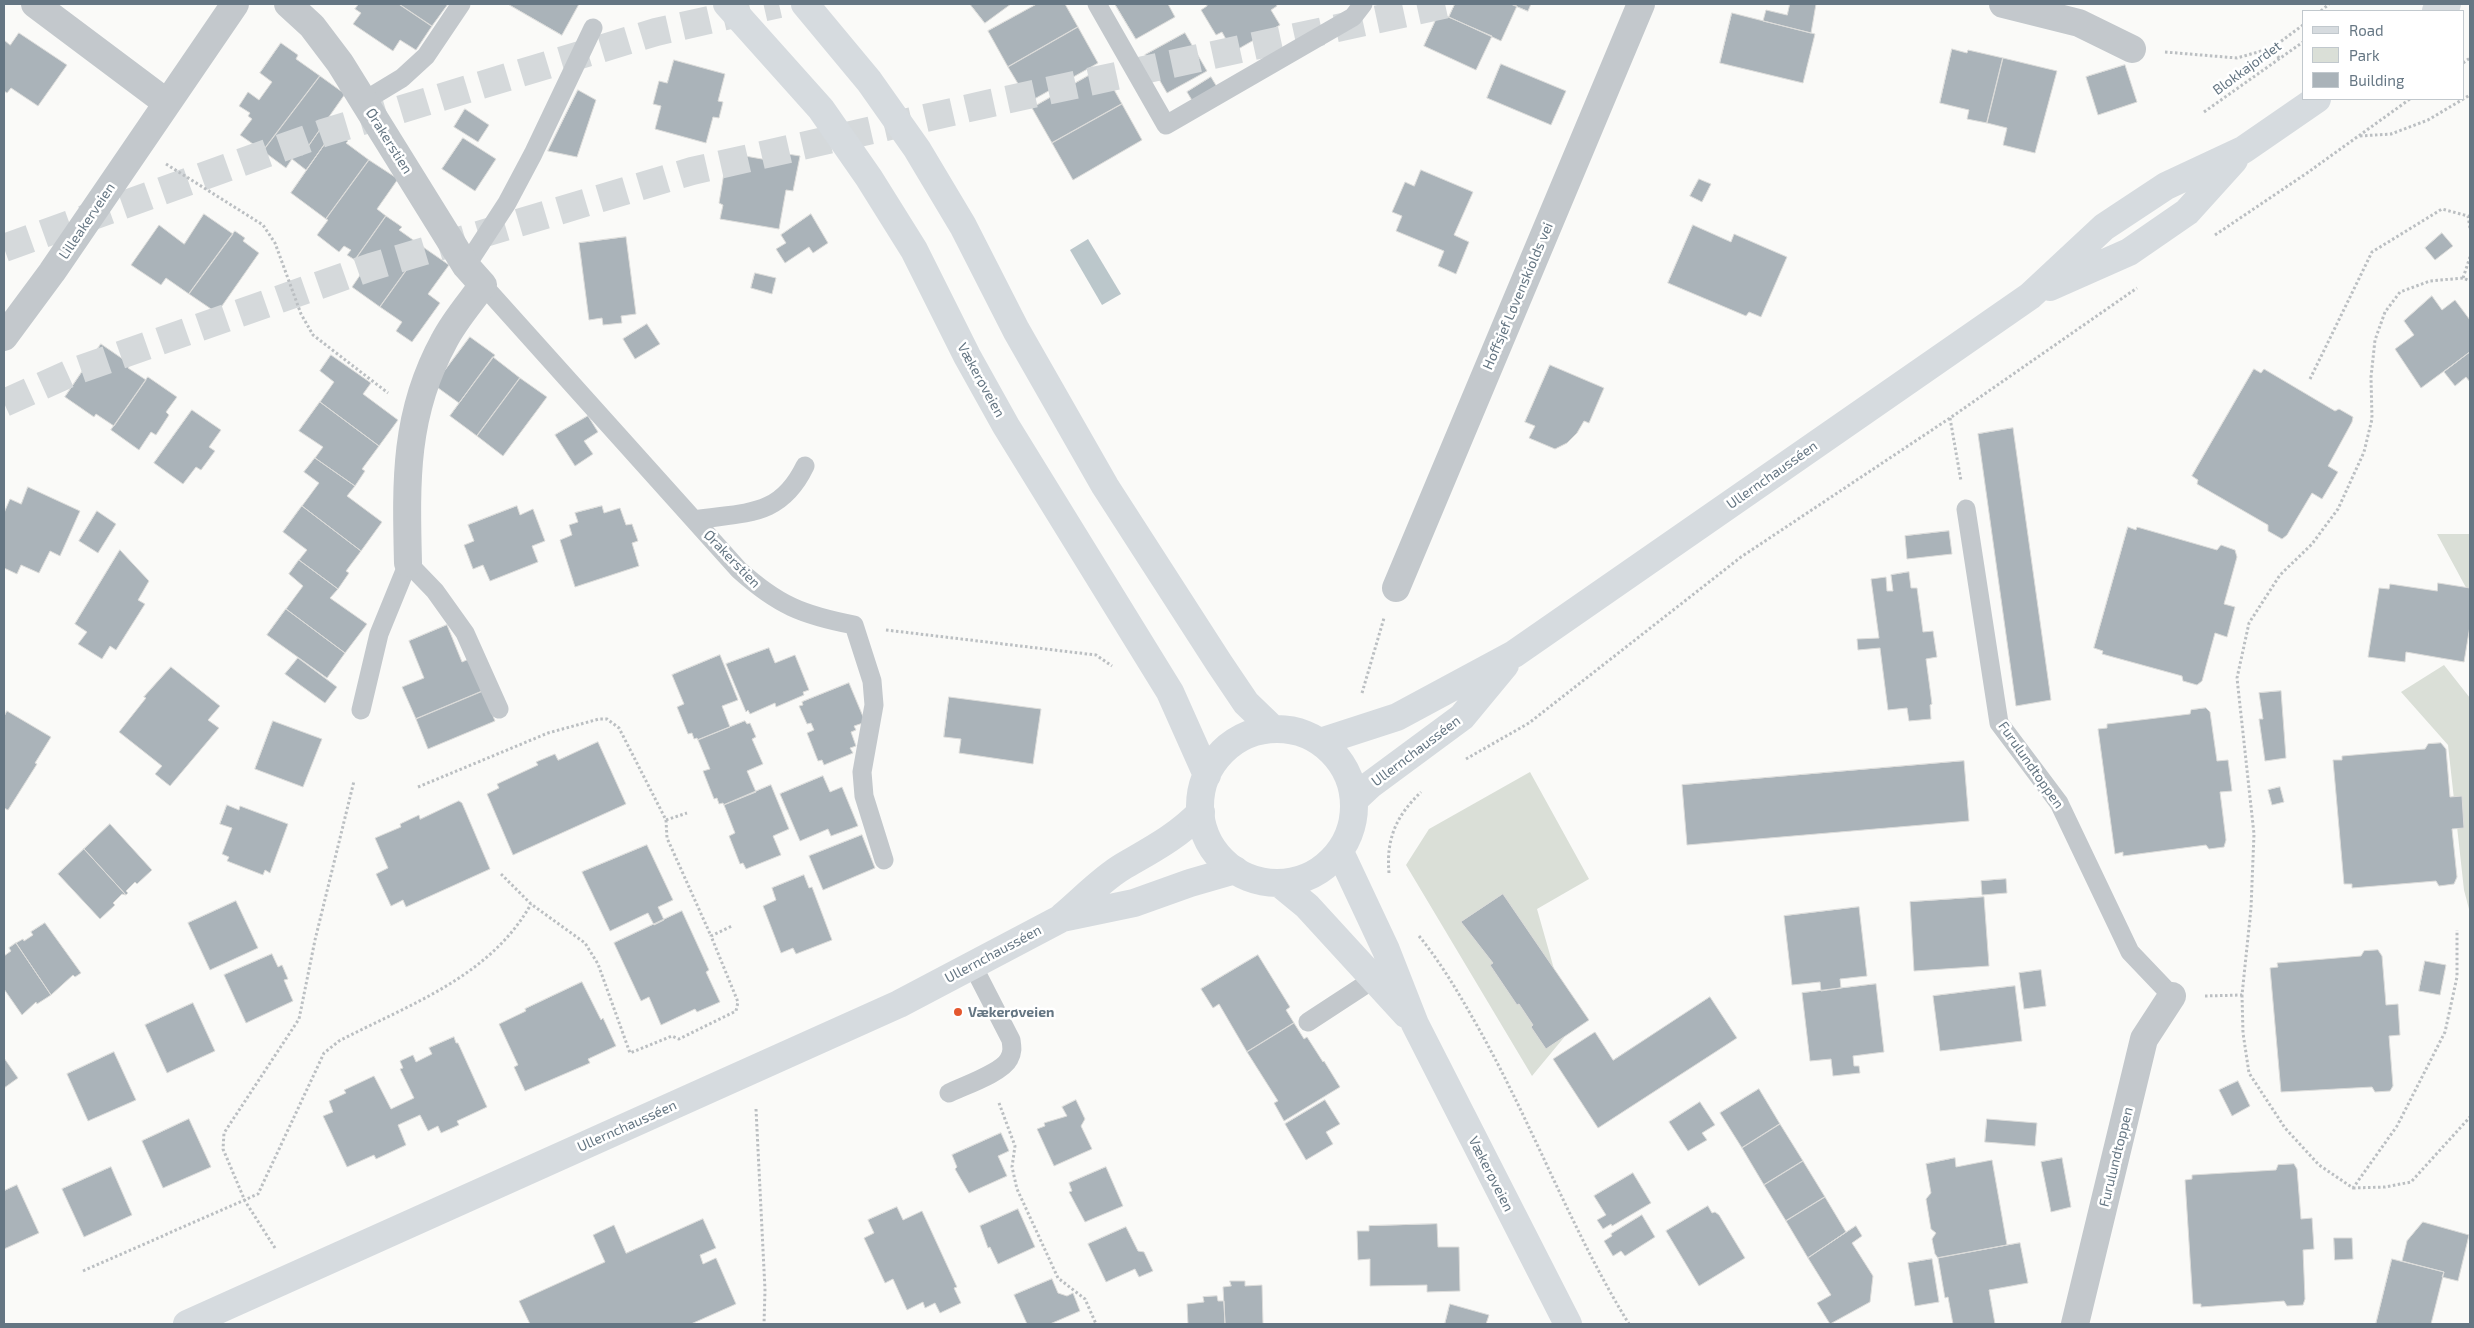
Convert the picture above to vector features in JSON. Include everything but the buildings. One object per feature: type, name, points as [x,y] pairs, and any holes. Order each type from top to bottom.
[{"type":"main road","name":"Vækerøveien","points":[[727,4],[821,109],[874,186],[914,250],[967,356],[1006,426],[1170,692],[1207,775]]},
{"type":"main road","points":[[805,4],[869,81],[917,149],[963,226],[1016,330],[1105,486],[1246,703],[1273,729]]},
{"type":"main road","name":"Ullernchausséen","points":[[1320,742],[1397,717],[1514,654],[2030,296],[2129,252],[2186,212],[2243,150],[2316,100]]},
{"type":"main road","name":"Ullernchausséen","points":[[1354,800],[1370,785],[1462,717],[1514,654]]},
{"type":"main road","points":[[1273,729],[1290,730],[1320,742],[1337,758],[1349,778],[1354,800],[1354,818],[1349,836],[1340,852],[1327,865],[1313,874],[1296,881],[1279,883],[1256,880],[1235,870],[1221,859],[1211,845],[1204,830],[1200,812],[1201,794],[1207,775],[1218,757],[1233,742],[1252,733],[1273,729]]},
{"type":"main road","name":"Ullernchausséen","points":[[187,1324],[899,1004],[1062,918],[1122,867],[1161,846],[1184,830],[1200,812]]},
{"type":"main road","name":"Vækerøveien","points":[[1340,852],[1383,973],[1416,1024],[1566,1324]]},
{"type":"main road","name":"Ullernchausséen","points":[[1062,918],[1134,903],[1190,882],[1235,870]]},
{"type":"main road","name":"Vækerøveien","points":[[1279,883],[1383,973]]},
{"type":"street","points":[[35,4],[167,103]]},
{"type":"street","name":"Lilleakerveien","points":[[4,337],[52,272],[235,4]]},
{"type":"street","name":"Ørakerstien","points":[[288,4],[312,26],[340,63],[474,275]]},
{"type":"street","name":"Hoffsjef Løvenskiolds vei","points":[[1396,588],[1642,4]]},
{"type":"street","points":[[2003,4],[2079,23],[2132,49]]},
{"type":"street","points":[[408,562],[408,465],[414,417],[428,373],[474,275]]},
{"type":"street","name":"Furulundtoppen","points":[[2075,1324],[2144,1039],[2172,996]]},
{"type":"lane","points":[[364,101],[402,78],[426,56],[461,4]]},
{"type":"lane","points":[[1097,4],[1166,125],[1353,17],[1363,4]]},
{"type":"lane","points":[[474,275],[507,203],[533,154],[593,28]]},
{"type":"lane","name":"Ørakerstien","points":[[474,275],[739,570],[782,604],[802,612],[854,625]]},
{"type":"lane","points":[[694,520],[761,509],[775,503],[782,499],[796,484],[805,466]]},
{"type":"lane","name":"Furulundtoppen","points":[[1966,509],[1999,723],[2059,803],[2128,949],[2172,996]]},
{"type":"lane","points":[[361,710],[379,634],[408,562],[434,591],[465,633],[499,709]]},
{"type":"lane","points":[[854,625],[872,681],[874,705],[862,772],[864,796],[884,860]]},
{"type":"lane","points":[[949,1093],[988,1075],[1008,1061],[1012,1051],[1011,1040],[972,964]]},
{"type":"lane","points":[[1308,1022],[1383,973]]},
{"type":"path","points":[[2132,49],[2237,58],[2272,48],[2302,26]]},
{"type":"path","name":"Blokkajordet","points":[[2204,112],[2302,43]]},
{"type":"path","points":[[2272,48],[2279,58]]},
{"type":"path","points":[[2208,239],[2409,100]]},
{"type":"path","points":[[2359,136],[2391,134],[2428,120],[2462,100]]},
{"type":"path","points":[[138,146],[263,225],[275,242],[301,314],[313,335],[381,386],[414,417]]},
{"type":"path","points":[[2310,379],[2372,252],[2442,209],[2468,216],[2470,228]]},
{"type":"path","points":[[2462,278],[2470,257]]},
{"type":"path","points":[[2470,281],[2462,278],[2430,281],[2400,292],[2385,312],[2374,340],[2371,377],[2372,419],[2364,452],[2338,509],[2312,544],[2280,575],[2249,623],[2237,678],[2254,834],[2251,908],[2242,995],[2243,1033],[2249,1073],[2285,1128],[2319,1165],[2353,1188],[2385,1187],[2412,1182],[2470,1117]]},
{"type":"path","points":[[1464,760],[1529,723],[1741,557],[1950,418],[2143,284]]},
{"type":"path","points":[[1950,418],[1966,509]]},
{"type":"path","points":[[1362,696],[1376,639],[1396,588]]},
{"type":"path","points":[[854,625],[937,637],[1096,655],[1116,669]]},
{"type":"path","points":[[418,787],[548,733],[599,719],[607,719],[619,728],[666,820],[667,838],[712,936],[738,1002],[736,1011],[679,1039],[672,1036],[630,1054],[598,964],[585,943],[531,904],[501,874]]},
{"type":"path","points":[[275,1249],[245,1201],[223,1149],[224,1133],[299,1019],[315,940],[354,781]]},
{"type":"path","points":[[1390,878],[1388,861],[1390,836],[1409,804],[1428,786]]},
{"type":"path","points":[[666,820],[687,813]]},
{"type":"path","points":[[83,1271],[258,1194],[324,1054],[339,1041],[467,975],[512,934],[531,904]]},
{"type":"path","points":[[712,936],[732,926]]},
{"type":"path","points":[[2353,1188],[2397,1126],[2445,1032],[2457,977],[2457,930]]},
{"type":"path","points":[[1416,933],[1441,963],[1505,1074],[1603,1282],[1629,1324]]},
{"type":"path","points":[[2172,996],[2242,995]]},
{"type":"path","points":[[988,1075],[1015,1146],[1012,1167],[1017,1189],[1058,1278],[1084,1299],[1096,1324]]},
{"type":"path","points":[[756,1109],[765,1290],[764,1324]]},
{"type":"green space","points":[[2437,534],[2470,534],[2470,595]]},
{"type":"green space","points":[[2444,665],[2470,698],[2470,913],[2464,890],[2448,745],[2401,692]]},
{"type":"green space","points":[[1530,772],[1589,879],[1537,909],[1571,1029],[1532,1076],[1406,865],[1429,829]]},
{"type":"shaded area","points":[[1088,239],[1121,294],[1102,305],[1070,250]]},
{"type":"tunnel","points":[[4,248],[323,133],[656,32],[779,4]]},
{"type":"tunnel","points":[[4,403],[75,371],[371,267],[692,171],[987,104],[1448,4]]},
{"type":"place","name":"Vækerøveien","points":[[958,1012]]}]
